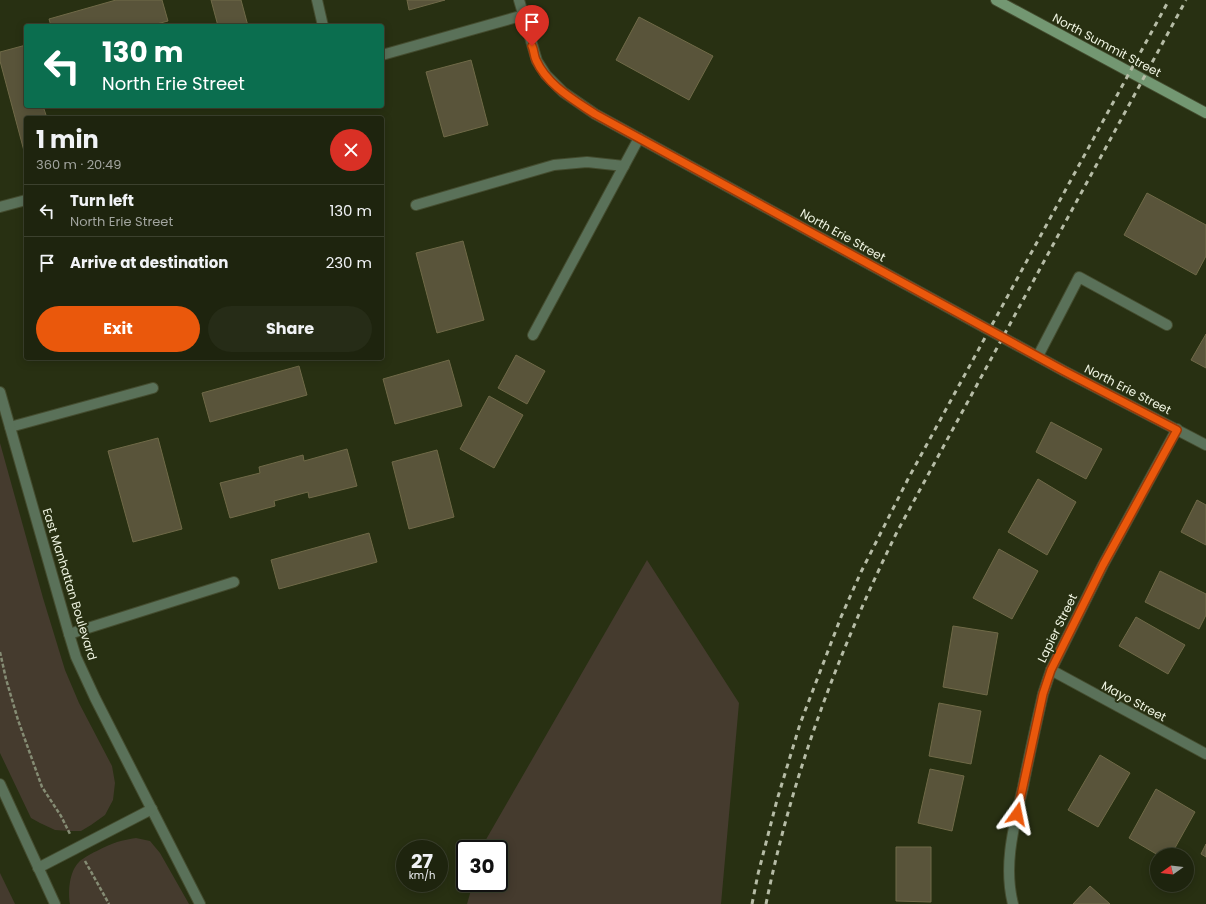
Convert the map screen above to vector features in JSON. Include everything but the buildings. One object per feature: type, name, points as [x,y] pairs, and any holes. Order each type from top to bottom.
[{"type":"main road","name":"North Summit Street","points":[[996,0],[1206,113]]},
{"type":"street","points":[[317,0],[323,24]]},
{"type":"street","name":"North Erie Street","points":[[519,0],[536,61],[546,75],[563,92],[595,114],[1038,356],[1206,445]]},
{"type":"street","points":[[384,54],[524,15]]},
{"type":"street","points":[[533,335],[639,138]]},
{"type":"street","points":[[416,205],[554,165],[587,162],[624,166]]},
{"type":"street","points":[[0,208],[24,201]]},
{"type":"street","points":[[1038,356],[1079,277],[1167,325]]},
{"type":"street","points":[[10,427],[153,388]]},
{"type":"street","name":"East Manhattan Boulevard","points":[[0,392],[76,657],[95,698],[200,904]]},
{"type":"street","name":"Lapier Street","points":[[1013,904],[1010,893],[1010,844],[1043,694],[1051,670],[1103,565],[1177,430]]},
{"type":"street","points":[[69,634],[234,582]]},
{"type":"street","name":"Mayo Street","points":[[1051,670],[1206,754]]},
{"type":"street","points":[[0,784],[55,904]]},
{"type":"street","points":[[38,868],[152,809]]},
{"type":"path","points":[[0,652],[18,720],[42,787],[61,816],[109,904]]},
{"type":"shaded area","points":[[0,443],[43,598],[65,670],[79,703],[112,766],[115,783],[113,800],[105,815],[81,831],[55,830],[31,818],[0,753]]},
{"type":"shaded area","points":[[647,560],[739,703],[721,904],[467,904],[470,892],[508,892],[508,840],[486,840]]},
{"type":"shaded area","points":[[136,838],[150,841],[160,853],[189,904],[70,904],[69,894],[71,877],[79,862],[113,843]]},
{"type":"shaded area","points":[[0,873],[15,904],[0,904]]},
{"type":"railway","points":[[752,904],[777,800],[800,724],[841,617],[861,572],[908,479],[1169,0]]},
{"type":"railway","points":[[766,904],[789,808],[804,761],[837,668],[876,577],[897,532],[1186,0]]},
{"type":"route","points":[[532,46],[536,61],[546,75],[563,92],[595,114],[1064,371],[1177,430],[1103,565],[1051,670],[1043,694],[1017,814]]}]
